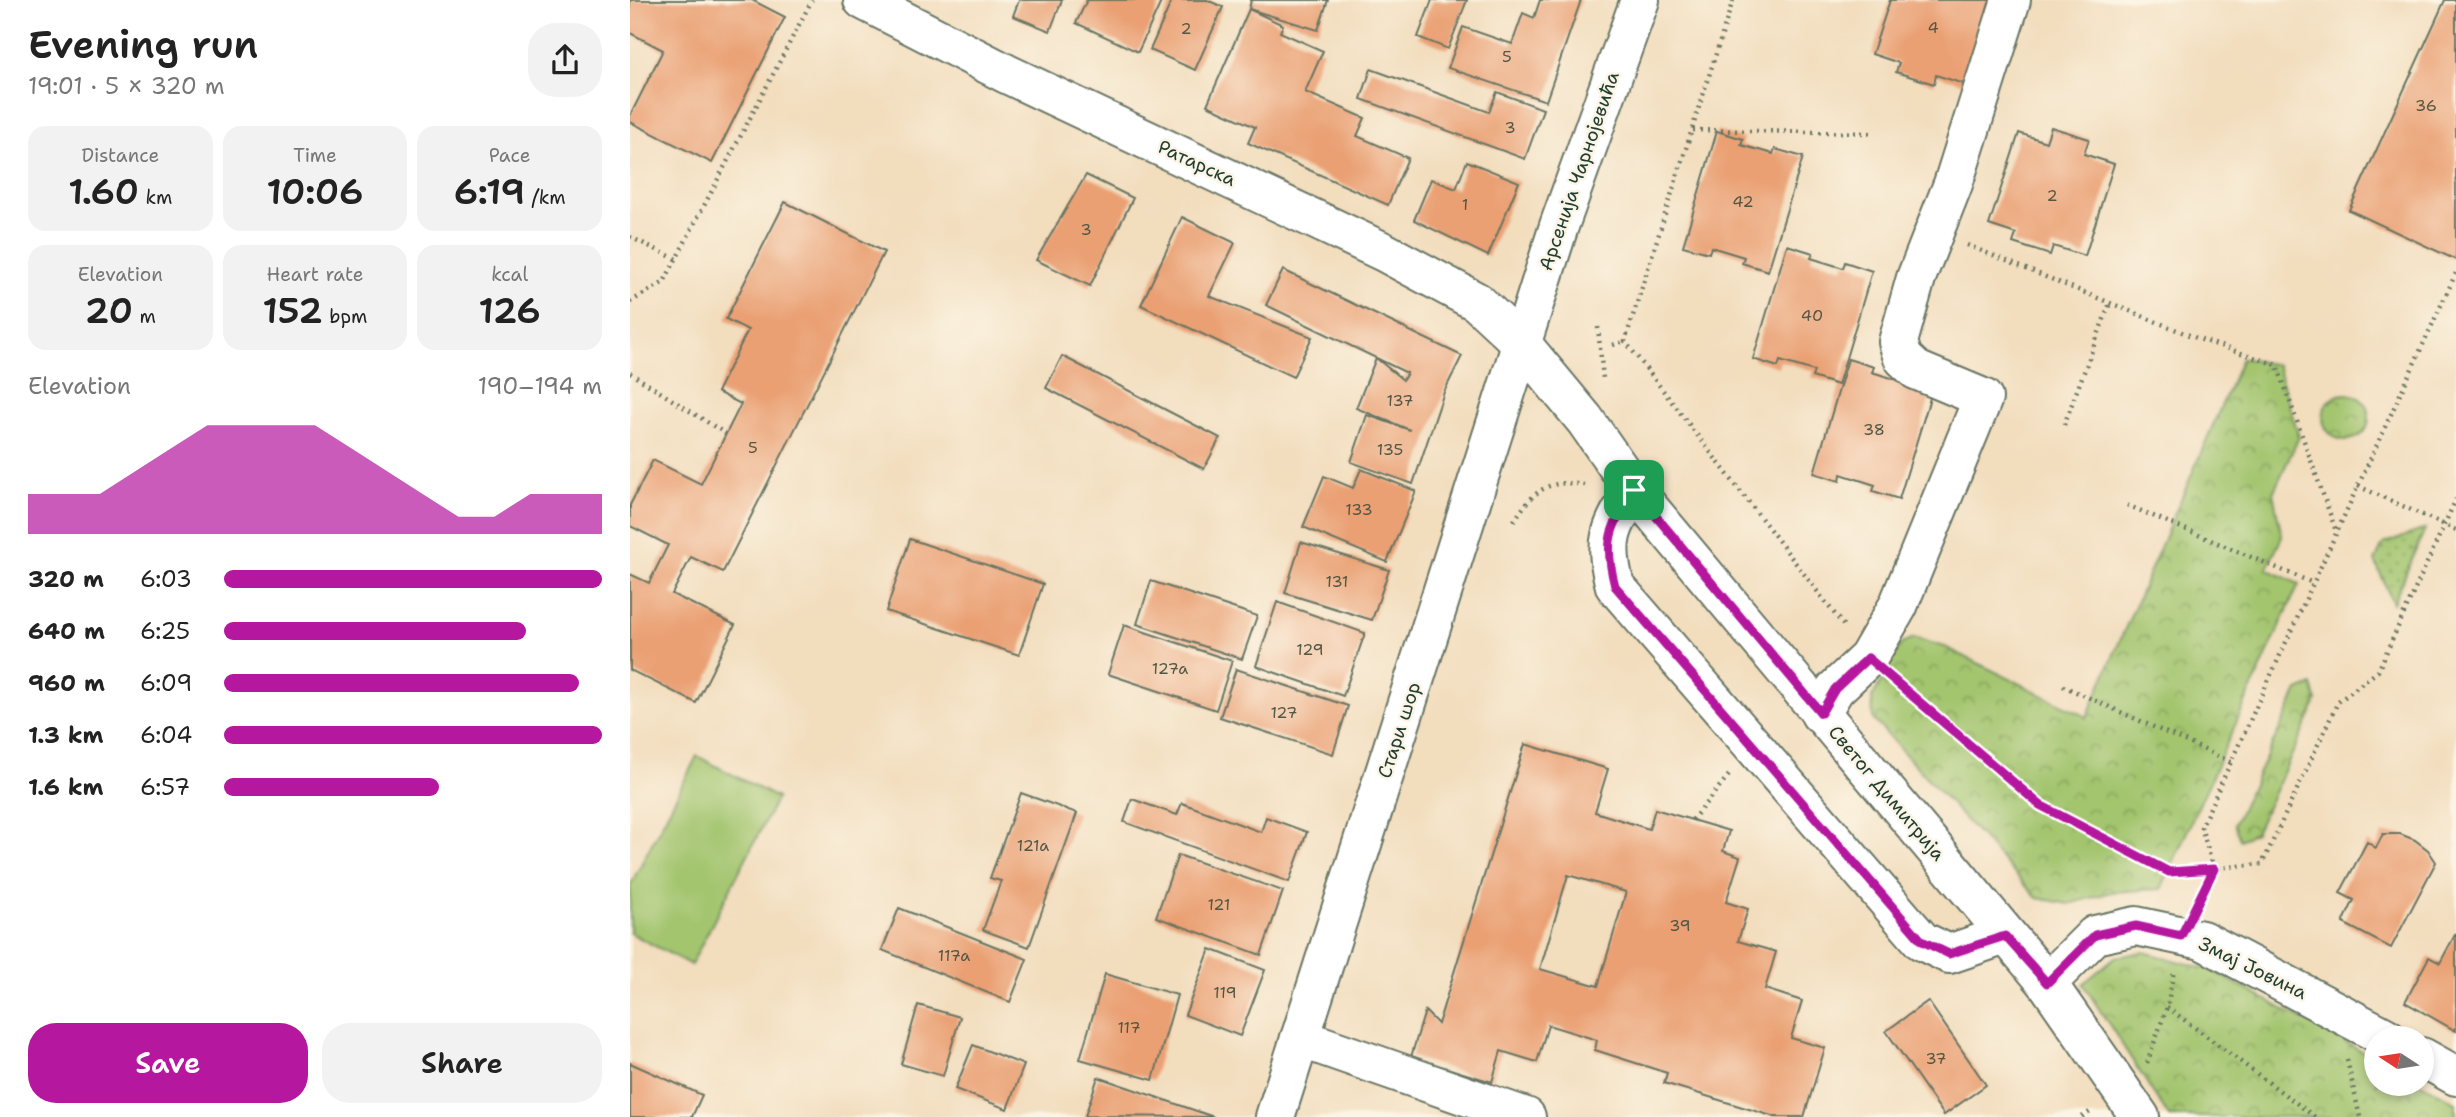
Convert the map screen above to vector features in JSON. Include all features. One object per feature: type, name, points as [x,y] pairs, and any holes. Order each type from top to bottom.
[{"type":"street","name":"Ратарска","points":[[863,0],[1007,74],[1384,252],[1477,302],[1521,343]]},
{"type":"street","name":"Арсенија Чарнојевића","points":[[1521,343],[1559,226],[1640,0]]},
{"type":"street","points":[[1821,713],[1835,689],[1868,658],[1898,606],[1983,398],[1916,370],[1903,358],[1898,342],[1916,278],[1953,184],[2011,0]]},
{"type":"street","name":"Светог Димитрија","points":[[1521,343],[1586,420],[1634,490],[2047,983],[2140,1117]]},
{"type":"street","name":"Стари шор","points":[[1275,1117],[1521,343]]},
{"type":"street","points":[[1634,490],[1614,524],[1607,555],[1615,586],[1922,941],[1949,954],[2005,936]]},
{"type":"street","name":"Змај Јовина","points":[[2047,983],[2095,935],[2136,926],[2202,940],[2364,1026]]},
{"type":"street","points":[[1300,1038],[1526,1117]]},
{"type":"street","points":[[2434,1064],[2456,1076]]},
{"type":"path","points":[[630,302],[664,282],[812,0]]},
{"type":"path","points":[[1625,341],[1733,0]]},
{"type":"path","points":[[1692,130],[1870,133]]},
{"type":"path","points":[[1969,232],[1966,244],[2199,340],[2277,365],[2336,532]]},
{"type":"path","points":[[630,237],[676,260]]},
{"type":"path","points":[[2181,936],[2214,869],[2201,827],[2456,274]]},
{"type":"path","points":[[2063,425],[2110,303]]},
{"type":"path","points":[[1613,345],[1625,341]]},
{"type":"path","points":[[1625,341],[1868,658],[2040,805],[2169,872],[2262,864],[2338,702],[2378,671],[2456,499]]},
{"type":"path","points":[[630,373],[726,434]]},
{"type":"path","points":[[2358,486],[2456,530]]},
{"type":"path","points":[[2127,505],[2313,583]]},
{"type":"path","points":[[2063,686],[2231,762]]},
{"type":"path","points":[[1692,820],[1736,766]]},
{"type":"path","points":[[2167,1007],[2315,1117]]},
{"type":"green space","points":[[2242,358],[2277,365],[2299,437],[2273,493],[2282,537],[2267,569],[2299,584],[2161,889],[2112,892],[2069,904],[2037,898],[1873,719],[1872,698],[1901,644],[1914,638],[1945,647],[2087,717]]},
{"type":"green space","points":[[2346,394],[2362,401],[2369,417],[2362,433],[2346,440],[2330,433],[2323,417],[2330,401]]},
{"type":"green space","points":[[2425,529],[2393,603],[2375,561],[2383,544]]},
{"type":"green space","points":[[2312,685],[2317,701],[2255,833],[2240,840],[2234,824],[2298,691]]},
{"type":"green space","points":[[697,756],[777,798],[691,965],[630,933],[630,886]]},
{"type":"green space","points":[[2144,952],[2211,970],[2364,1053],[2364,1096],[2434,1096],[2434,1090],[2456,1102],[2456,1117],[2169,1117],[2083,984],[2115,957]]},
{"type":"building","points":[[630,0],[752,0],[785,17],[712,163],[630,122],[630,116],[663,50],[630,33]]},
{"type":"building","points":[[1019,0],[1062,0],[1050,31],[1013,16]]},
{"type":"building","points":[[1087,0],[1162,0],[1138,52],[1076,23]]},
{"type":"building","points":[[1172,0],[1207,0],[1223,7],[1195,70],[1150,50]]},
{"type":"building","points":[[1251,0],[1328,0],[1318,30],[1249,9]]},
{"type":"building","points":[[1432,0],[1467,0],[1448,49],[1418,37]]},
{"type":"building","points":[[1540,0],[1581,0],[1546,101],[1448,68],[1463,27],[1512,44],[1523,13],[1534,18]]},
{"type":"building","points":[[1890,0],[1995,0],[1967,85],[1936,75],[1934,84],[1896,72],[1899,63],[1872,54]]},
{"type":"building","points":[[2445,0],[2456,0],[2456,260],[2349,210]]},
{"type":"building","points":[[1249,9],[1283,25],[1280,32],[1323,51],[1305,92],[1365,118],[1357,136],[1408,158],[1388,205],[1248,143],[1255,127],[1207,105]]},
{"type":"building","points":[[1371,69],[1489,112],[1497,92],[1543,109],[1525,159],[1361,99]]},
{"type":"building","points":[[2051,127],[2089,139],[2084,154],[2114,164],[2085,256],[2053,246],[2050,255],[2013,243],[2016,234],[1989,225],[2019,133],[2046,142]]},
{"type":"building","points":[[1717,131],[1743,139],[1741,145],[1773,154],[1775,149],[1803,157],[1768,271],[1742,263],[1744,257],[1711,247],[1709,253],[1683,246]]},
{"type":"building","points":[[1467,161],[1519,182],[1488,256],[1414,220],[1431,179],[1456,189]]},
{"type":"building","points":[[1086,175],[1133,198],[1090,286],[1036,260]]},
{"type":"building","points":[[785,202],[884,252],[723,572],[691,557],[672,594],[735,625],[696,703],[630,670],[630,574],[649,583],[668,545],[630,526],[630,505],[653,460],[701,484],[741,404],[717,392],[748,330],[726,319]]},
{"type":"building","points":[[1182,217],[1235,243],[1209,296],[1312,337],[1293,377],[1141,305]]},
{"type":"building","points":[[1787,245],[1813,253],[1811,258],[1843,268],[1845,262],[1872,271],[1838,385],[1812,377],[1814,371],[1780,361],[1778,367],[1753,359]]},
{"type":"building","points":[[1283,270],[1462,356],[1444,392],[1413,484],[1351,462],[1367,415],[1410,430],[1356,408],[1376,358],[1266,305]],"holes":[[[1376,358],[1407,373],[1403,380]]]},
{"type":"building","points":[[1062,356],[1220,438],[1204,469],[1046,388]]},
{"type":"building","points":[[1848,359],[1874,367],[1872,372],[1904,382],[1934,385],[1899,499],[1873,491],[1875,485],[1841,474],[1840,481],[1814,473]]},
{"type":"building","points":[[1361,469],[1416,491],[1387,562],[1303,527],[1324,476],[1353,488]]},
{"type":"building","points":[[910,539],[1043,584],[1019,655],[886,611]]},
{"type":"building","points":[[1301,542],[1389,570],[1372,620],[1285,593]]},
{"type":"building","points":[[1151,581],[1257,616],[1242,659],[1137,624]]},
{"type":"building","points":[[1277,602],[1365,633],[1343,696],[1256,666]]},
{"type":"building","points":[[1124,625],[1232,661],[1216,710],[1108,674]]},
{"type":"building","points":[[1236,669],[1348,706],[1333,754],[1220,717]]},
{"type":"building","points":[[1525,744],[1608,769],[1595,812],[1649,829],[1655,809],[1729,831],[1723,851],[1740,857],[1726,902],[1748,909],[1738,941],[1776,952],[1765,989],[1802,1001],[1791,1038],[1825,1048],[1804,1117],[1775,1117],[1664,1083],[1667,1073],[1595,1050],[1597,1040],[1548,1025],[1537,1062],[1501,1051],[1492,1082],[1411,1057],[1425,1011],[1438,1024]],"holes":[[[1568,875],[1626,892],[1598,986],[1540,969]]]},
{"type":"building","points":[[1021,793],[1077,813],[1029,947],[983,930],[1001,881],[990,878]]},
{"type":"building","points":[[1132,799],[1177,815],[1182,803],[1261,832],[1266,817],[1307,832],[1289,882],[1124,822]]},
{"type":"building","points":[[2383,834],[2400,834],[2415,840],[2428,850],[2436,862],[2391,948],[2343,923],[2354,900],[2340,893],[2367,842],[2376,848]]},
{"type":"building","points":[[1178,855],[1283,891],[1261,955],[1156,917]]},
{"type":"building","points":[[899,908],[1027,959],[1010,1002],[882,950]]},
{"type":"building","points":[[2456,933],[2456,1031],[2405,1002],[2429,957],[2440,963]]},
{"type":"building","points":[[1210,949],[1265,970],[1240,1036],[1185,1015]]},
{"type":"building","points":[[1105,974],[1177,995],[1153,1080],[1080,1059]]},
{"type":"building","points":[[1928,1001],[1986,1085],[1944,1115],[1886,1031]]},
{"type":"building","points":[[918,1005],[960,1017],[943,1076],[901,1064]]},
{"type":"building","points":[[973,1045],[1024,1065],[1007,1109],[955,1089]]},
{"type":"building","points":[[630,1063],[702,1095],[692,1117],[630,1117]]},
{"type":"building","points":[[1098,1077],[1214,1117],[1085,1116]]},
{"type":"route","points":[[1634,490],[1821,713],[1835,689],[1868,658],[2040,805],[2169,872],[2214,869],[2181,936],[2136,926],[2095,935],[2047,983],[2005,936],[1949,954],[1922,941],[1615,586],[1607,555],[1614,524],[1634,490]]}]
